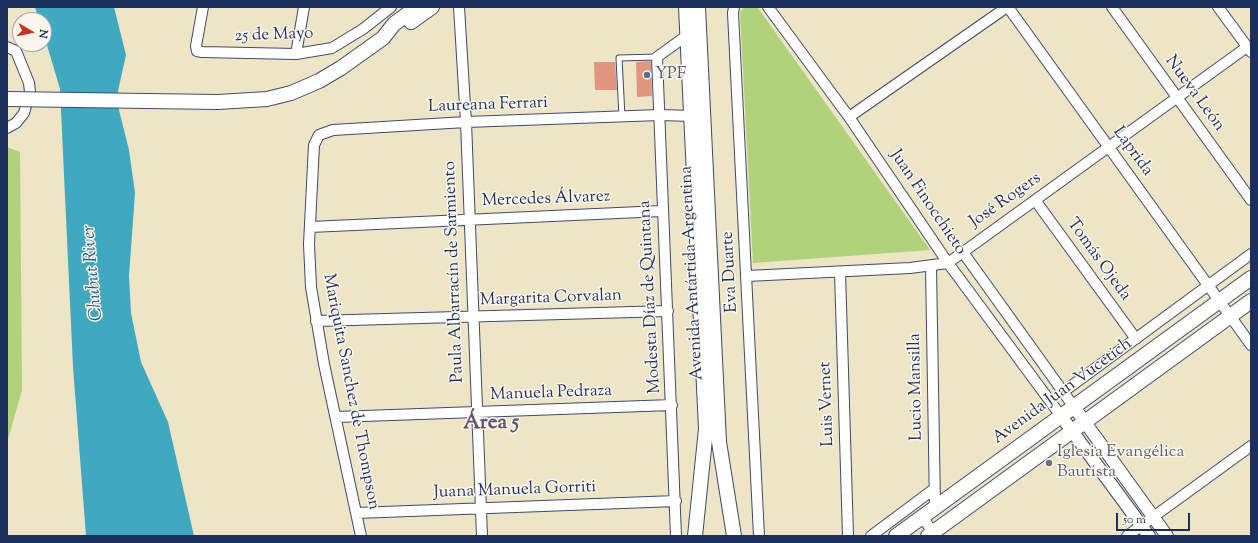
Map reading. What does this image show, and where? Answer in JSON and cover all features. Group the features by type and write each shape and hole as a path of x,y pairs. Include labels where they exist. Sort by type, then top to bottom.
{"main road":[{"path":"7,99 218,102 267,98 291,93 319,81 341,68 382,38 394,24 417,7"},
{"path":"382,38 395,33 432,7"},
{"name":"Avenida Antártida Argentina","path":"686,7 689,34 706,429 695,536"},
{"name":"Avenida Antártida Argentina","path":"698,7 718,442 734,536"},
{"name":"Avenida Juan Vucetich","path":"896,536 1251,278"},
{"path":"932,535 1084,422 1251,301"}],"street":[{"name":"25 de Mayo","path":"203,7 196,46 198,51 296,54 332,48 363,28 391,7"},
{"path":"296,54 304,7"},
{"name":"Paula Albarracín de Sarmiento","path":"459,7 466,122 482,536"},
{"name":"Eva Duarte","path":"734,7 733,13 759,536"},
{"name":"Juan Finocchieto","path":"768,7 849,117 948,263 1061,416"},
{"path":"849,117 1008,7"},
{"name":"Laprida","path":"1008,7 1251,345"},
{"name":"Nueva León","path":"1112,7 1251,200"},
{"path":"1221,8 1249,49"},
{"path":"657,57 689,34"},
{"path":"7,47 16,51 30,83 30,92 24,113 16,123 7,128"},
{"name":"José Rogers","path":"948,263 962,251 1177,97 1249,49"},
{"name":"Modesta Díaz de Quintana","path":"657,57 662,211 676,501 676,536"},
{"name":"Laureana Ferrari","path":"319,135 333,130 466,122 660,115 692,116"},
{"name":"Mariquita Sanchez de Thompson","path":"319,135 314,145 309,244 311,287 316,321 360,536"},
{"name":"Tomás Ojeda","path":"1035,200 1136,339"},
{"name":"Mercedes Álvarez","path":"310,227 662,211"},
{"name":"Juan Finocchieto","path":"962,251 1074,407"},
{"path":"1063,392 1251,254"},
{"path":"747,276 840,272 931,266 948,263"},
{"name":"Lucio Mansilla","path":"931,266 935,507"},
{"name":"Luis Vernet","path":"840,272 848,536"},
{"name":"Margarita Corvalan","path":"316,321 668,311"},
{"name":"Manuela Pedraza","path":"336,417 672,405"},
{"path":"1074,407 1167,536"},
{"path":"1061,416 1149,536"},
{"path":"1127,536 1251,446"},
{"path":"871,536 934,489"},
{"name":"Juana Manuela Gorriti","path":"356,513 676,501"},
{"path":"922,517 932,535"}],"lane":[{"path":"622,117 619,58 657,57"}],"green space":[{"path":"744,7 758,8 930,250 753,263 740,12"},
{"path":"7,147 20,152 22,390 7,443"}],"water":[{"name":"Chubut River","path":"35,7 114,7 126,55 118,91 118,106 129,150 135,193 129,276 131,313 141,362 168,422 194,536 86,536 73,367 60,89 49,52 52,52 52,12 37,12"}],"building":[{"path":"651,61 652,96 637,97 636,62"},
{"path":"594,62 615,62 617,90 595,90"}],"place":[{"name":"YPF","path":"647,75"},
{"name":"Iglesia Evangélica Bautista","path":"1049,463"}],"district":[{"name":"Área 5","path":"491,424"}]}
